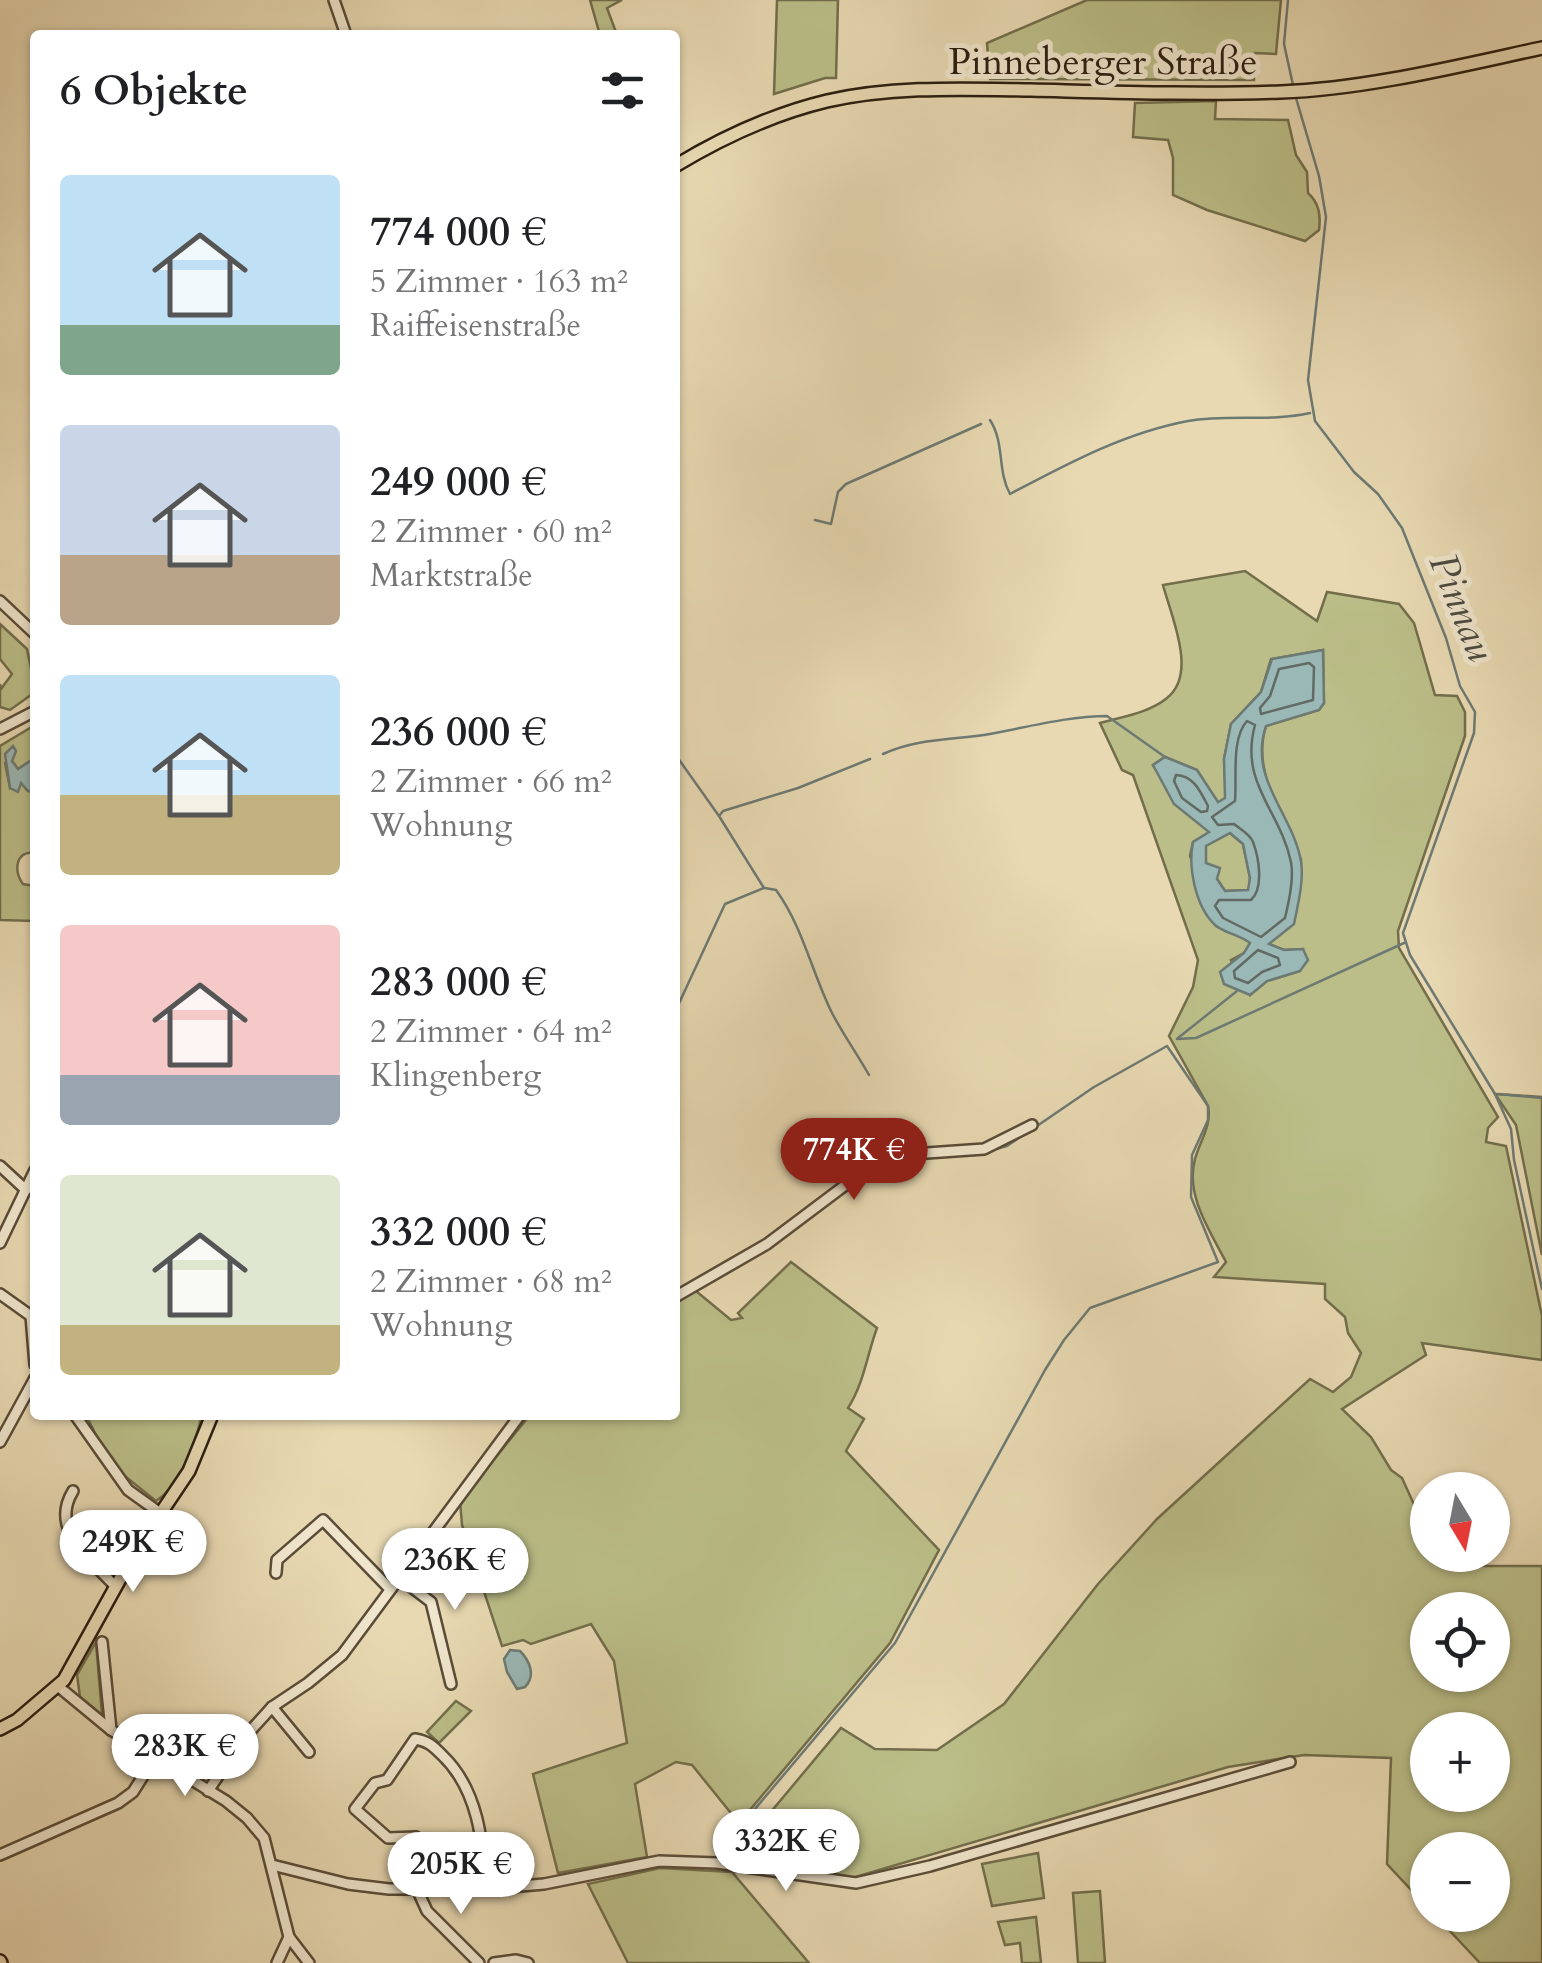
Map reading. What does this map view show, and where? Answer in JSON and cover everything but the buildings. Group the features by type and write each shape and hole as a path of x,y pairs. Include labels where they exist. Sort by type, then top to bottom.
{"main road":[{"name":"Pinneberger Straße","path":"680,163 765,120 866,94 982,89 1284,92 1542,48"},
{"path":"0,1728 17,1720 58,1687 77,1660 115,1586 188,1472 210,1420"}],"street":[{"path":"334,0 344,30"},
{"path":"0,601 30,629"},
{"path":"0,729 30,713"},
{"path":"680,1293 767,1244 884,1156 984,1150 1032,1125"},
{"path":"0,1166 26,1190"},
{"path":"0,1244 30,1181"},
{"path":"0,1294 30,1315"},
{"path":"0,1442 30,1387"},
{"path":"79,1420 116,1477 160,1513"},
{"path":"208,1791 242,1740 272,1707 342,1654 516,1420"},
{"path":"73,1491 66,1502 68,1532 115,1586"},
{"path":"276,1573 277,1560 324,1520 389,1588"},
{"path":"398,1577 431,1602 451,1684"},
{"path":"102,1642 111,1730"},
{"path":"58,1687 111,1730 247,1818 264,1838 289,1937 310,1963"},
{"path":"272,1707 309,1752"},
{"path":"416,1837 388,1838 355,1809 375,1783 387,1780 415,1739 427,1741 458,1770 467,1786 481,1845 486,1889"},
{"path":"0,1855 118,1803 133,1792 154,1757"},
{"path":"272,1865 348,1884 418,1889 544,1884 659,1860 717,1863 856,1883 930,1866 1290,1762"},
{"path":"418,1889 427,1911 478,1963"},
{"path":"277,1963 289,1937"},
{"path":"494,1963 528,1963"}],"green space":[{"path":"590,0 622,0 607,8 615,30 599,30"},
{"path":"777,0 838,0 836,78 774,94"},
{"path":"1087,0 1281,0 1276,54 1255,53 1254,80 990,79 987,43"},
{"path":"1216,101 1215,119 1288,120 1296,155 1307,172 1308,193 1319,214 1319,230 1305,241 1173,195 1173,158 1168,140 1133,137 1135,103"},
{"path":"1245,571 1317,621 1327,592 1399,604 1414,623 1435,695 1457,696 1465,712 1465,736 1398,931 1399,948 1498,1117 1488,1128 1486,1142 1506,1146 1542,1316 1542,1360 1422,1343 1426,1355 1342,1409 1371,1437 1391,1470 1402,1478 1410,1496 1410,1572 1510,1572 1510,1566 1542,1566 1542,1963 1480,1963 1451,1932 1510,1932 1510,1832 1410,1832 1410,1889 1387,1864 1391,1758 1304,1755 1228,1767 852,1878 734,1856 841,1728 875,1749 937,1750 1004,1704 1098,1584 1157,1519 1310,1379 1333,1392 1351,1377 1361,1353 1348,1333 1345,1317 1325,1299 1325,1284 1214,1277 1226,1262 1201,1212 1193,1186 1195,1159 1207,1126 1208,1106 1169,1036 1193,987 1198,960 1133,775 1122,770 1100,723 1152,707 1176,688 1181,660 1163,585","holes":["1323,650 1324,703 1319,710 1266,726 1262,743 1266,777 1301,860 1269,944 1284,950 1303,949 1300,971 1267,981 1250,995 1231,960 1244,953 1251,943 1216,926 1190,856 1193,842 1210,832 1166,786 1153,765 1165,757 1197,770 1218,803 1226,798 1224,759 1231,724 1261,692 1271,659"]},
{"path":"0,624 27,649 30,664 30,696 10,710 0,707 0,684 1,689 12,674 0,659"},
{"path":"30,728 30,762 18,769 12,761 5,763 10,788 20,782 30,791 30,853 20,858 17,867 23,884 30,885 30,921 0,920 0,746"},
{"path":"1230,833 1243,844 1249,890 1225,891 1206,863 1205,846"},
{"path":"1495,1094 1542,1097 1542,1255 1516,1125"},
{"path":"791,1262 877,1328 862,1379 848,1408 864,1419 846,1451 939,1550 890,1643 739,1823 692,1765 676,1762 635,1784 647,1857 558,1873 533,1774 627,1743 614,1661 591,1624 531,1644 523,1640 502,1646 462,1525 460,1501 526,1420 680,1420 680,1299 696,1291 731,1320 742,1318 738,1313"},
{"path":"88,1420 200,1420 180,1474 156,1501 111,1465"},
{"path":"96,1642 102,1715 80,1697 77,1675"},
{"path":"456,1701 471,1711 439,1743 427,1732"},
{"path":"1038,1853 1044,1898 992,1906 982,1864"},
{"path":"660,1868 732,1872 809,1963 628,1963 588,1884"},
{"path":"1100,1891 1105,1963 1078,1963 1073,1893"},
{"path":"1036,1917 1041,1963 1022,1963 1020,1943 1005,1945 998,1922"}],"water":[{"path":"1323,650 1324,703 1319,710 1266,726 1262,745 1267,779 1296,843 1302,869 1294,924 1269,944 1284,950 1303,949 1308,960 1300,971 1267,981 1250,995 1224,984 1220,972 1244,953 1250,943 1215,925 1202,908 1195,886 1193,842 1209,832 1174,804 1153,765 1165,757 1197,770 1218,802 1225,798 1224,759 1231,724 1261,692 1272,659","holes":["1230,833 1243,844 1250,878 1248,890 1225,891 1217,879 1220,868 1206,863 1206,846"]},
{"path":"13,746 16,751 12,761 18,769 30,761 30,791 21,783 18,792 10,788 5,754"},
{"path":"510,1650 520,1651 529,1664 531,1673 525,1687 517,1689 507,1672 504,1659"}],"waterway":[{"name":"Pinnau","path":"1288,0 1284,44 1293,85"},
{"name":"Pinnau","path":"1296,98 1319,176 1326,217 1308,380 1315,421 1402,528 1446,638 1460,686 1475,712 1474,733 1403,933 1410,955 1495,1094 1511,1129 1542,1289"},
{"path":"990,420 998,438 1010,494 1096,451 1164,426 1203,419 1310,413"},
{"path":"815,520 831,524 838,492 846,484 981,424"},
{"path":"883,754 922,742 1107,716 1165,757"},
{"path":"680,761 719,816 723,811 798,788 870,759"},
{"path":"680,1001 725,904 764,888 719,816"},
{"path":"765,888 776,890 785,904 832,1013 869,1075"},
{"path":"1177,1039 1196,1038 1404,943"},
{"path":"1178,1038 1237,991"},
{"path":"722,1848 895,1643 1045,1370 1090,1308 1218,1262 1191,1197 1192,1155 1208,1120 1208,1106 1167,1046 1094,1087 1037,1126"},
{"path":"1499,1094 1542,1098"},
{"path":"989,1151 1007,1146 1026,1133"},
{"path":"924,1158 981,1154"}]}
